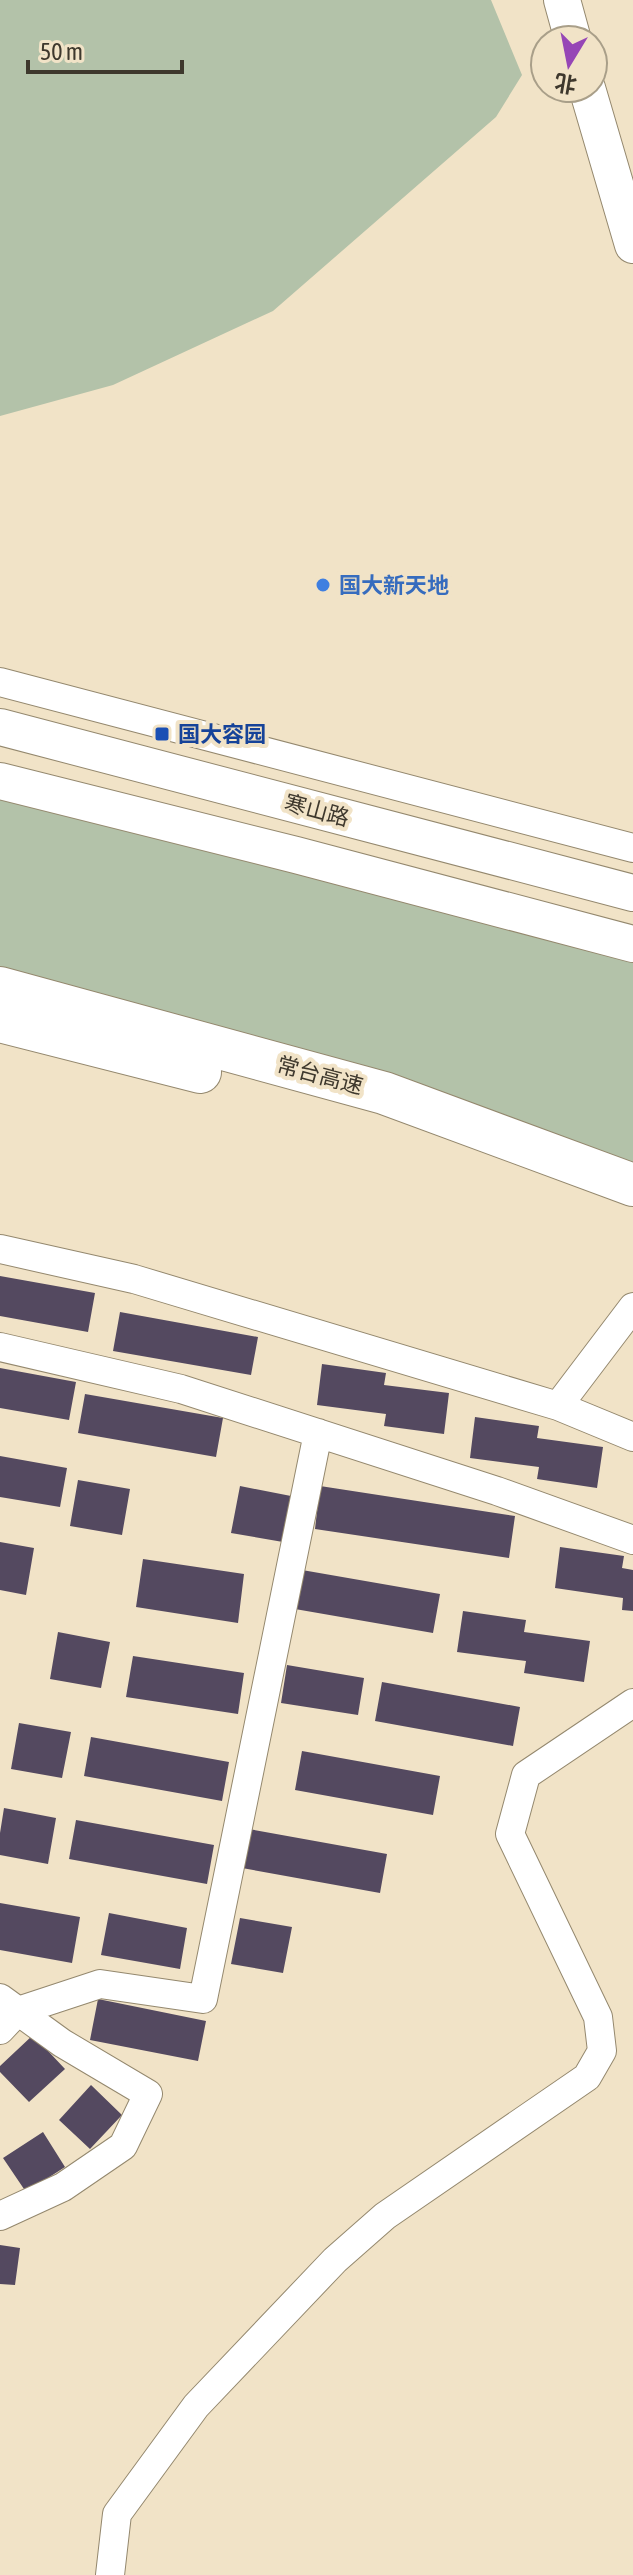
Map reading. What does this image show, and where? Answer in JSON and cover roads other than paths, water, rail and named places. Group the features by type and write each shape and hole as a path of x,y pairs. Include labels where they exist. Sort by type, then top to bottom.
{"highway":[{"name":"常台高速","path":"0,988 384,1093 633,1185"},
{"name":"常台高速","path":"0,1021 376,1118 633,1212"}],"main road":[{"path":"562,0 569,24"},
{"path":"592,104 633,245"},
{"name":"寒山路","path":"0,727 633,893"},
{"path":"0,781 633,944"}],"lane":[{"path":"0,682 633,848"},
{"path":"0,1249 134,1279 558,1406 633,1437"},
{"path":"558,1406 633,1307"},
{"path":"0,1347 181,1389 497,1491 633,1540"},
{"path":"6,2013 100,1984 203,1999 318,1433"},
{"path":"110,2575 117,2514 196,2406 335,2260 385,2216 587,2077 602,2051 598,2017 510,1834 526,1775 633,1703"},
{"path":"0,2216 63,2187 123,2146 148,2094 6,2013"}],"place":[{"name":"国大新天地","path":"323,585"},
{"name":"国大容园","path":"162,734"}]}
